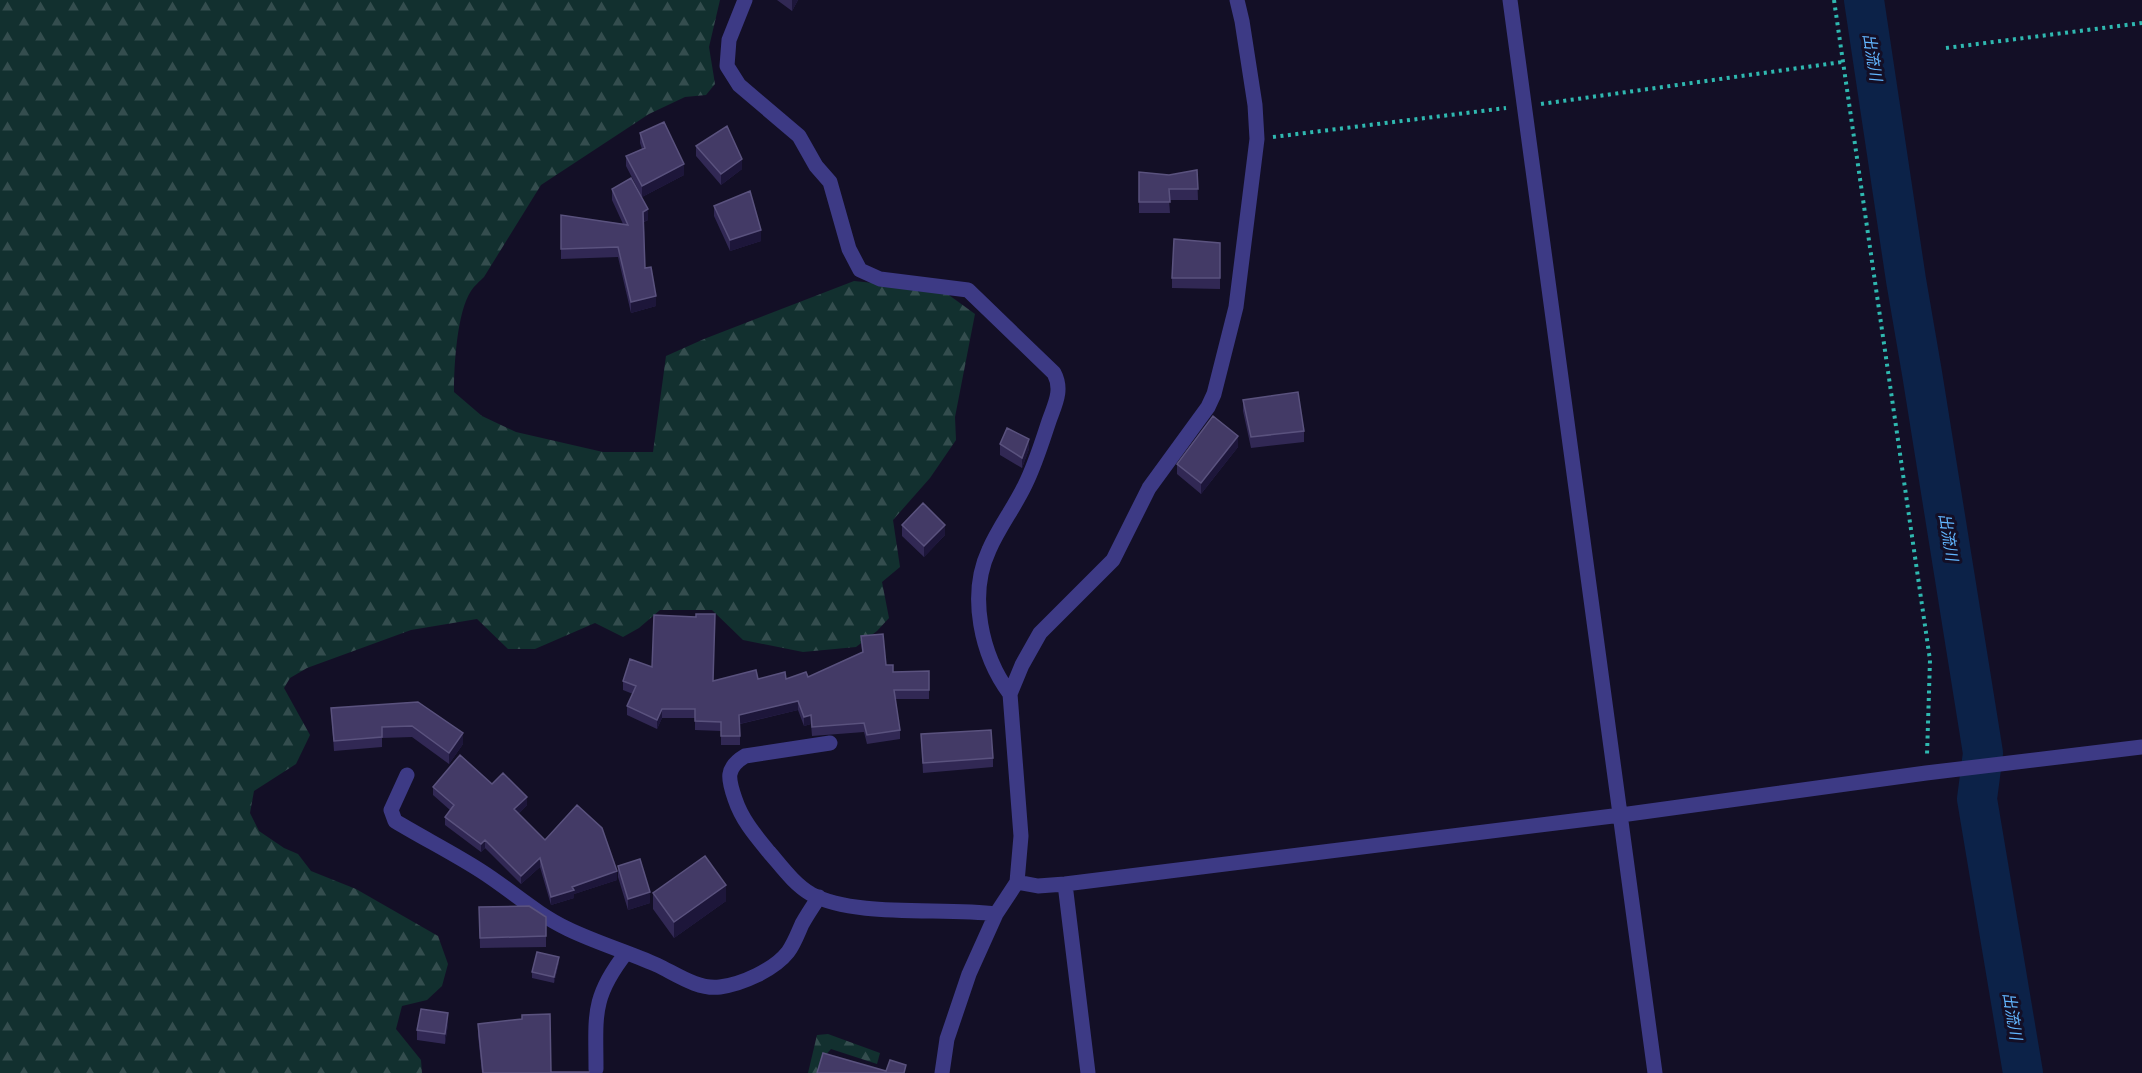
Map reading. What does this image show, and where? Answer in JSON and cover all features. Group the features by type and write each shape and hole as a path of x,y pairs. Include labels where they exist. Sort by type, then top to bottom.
{"street":[{"path":"745,0 729,40 727,66 740,85 799,136 816,166 830,182 849,249 860,270 880,279 968,290 1054,373 1059,381 1057,399 1025,486 999,528 988,552 981,580 979,614 982,630 996,671 1010,694 1021,836 1017,882 996,914 969,974 947,1039 942,1073"},
{"path":"1010,694 1022,665 1040,633 1113,560 1149,488 1208,407 1214,394 1236,307 1257,139 1255,105 1237,0"},
{"path":"1510,0 1656,1073"},
{"path":"830,743 745,756 734,762 730,772 731,788 748,826 791,878 819,897 854,907 969,910 996,914"},
{"path":"1017,882 1038,886 1065,884 2142,747"},
{"path":"407,775 391,810 395,821 483,872 540,914 568,929 699,984 718,987 731,984 763,971 787,954 819,897"},
{"path":"1065,884 1088,1073"},
{"path":"596,1070 596,1013 599,998 612,971 626,953"}],"path":[{"path":"1834,0 1930,660 1932,772"},
{"path":"1946,48 2142,23"},
{"path":"1257,139 1525,106 1842,62"}],"green space":[{"path":"0,0 720,0 709,47 715,84 706,95 685,97 649,114 541,185 484,277 472,289 466,300 457,339 454,392 482,416 516,432 603,452 653,452 666,356 854,281 942,290 975,314 955,417 956,440 930,478 893,520 900,567 882,582 889,618 877,631 856,647 803,652 743,640 712,610 660,610 639,628 623,637 595,623 535,649 508,649 477,619 411,630 307,668 290,678 284,688 310,735 296,764 254,791 250,813 259,831 284,848 298,854 311,871 356,889 438,936 448,964 442,986 427,1000 402,1006 396,1029 421,1060 422,1073 0,1073"},
{"path":"828,1034 880,1053 877,1064 831,1049 822,1059 817,1073 808,1073 817,1035"}],"building":[{"path":"664,122 684,164 642,186 626,156 645,148 640,133"},
{"path":"727,126 742,159 721,174 696,146"},
{"path":"1197,170 1198,189 1169,189 1170,202 1139,202 1139,172 1169,175"},
{"path":"631,178 648,209 643,212 645,268 651,267 656,296 631,302 618,247 561,249 561,215 628,225 612,189"},
{"path":"750,191 761,230 730,240 714,206"},
{"path":"1174,239 1220,243 1220,278 1172,278"},
{"path":"1298,392 1304,431 1251,437 1243,400"},
{"path":"1213,416 1238,436 1201,483 1177,464"},
{"path":"1007,428 1029,439 1022,458 1000,444"},
{"path":"923,503 945,525 924,546 902,525"},
{"path":"696,614 715,614 713,681 756,670 758,679 785,672 786,679 806,672 808,677 863,652 861,636 883,634 886,665 893,665 893,672 929,671 929,690 894,690 900,730 867,735 864,723 812,727 811,715 804,717 798,701 739,715 740,736 721,736 721,722 695,721 695,709 662,709 657,720 627,706 636,686 623,681 630,659 652,667 654,615 696,617"},
{"path":"418,702 463,733 449,753 412,726 382,727 382,737 334,741 331,708"},
{"path":"991,730 993,758 923,763 921,734"},
{"path":"460,755 492,784 503,773 527,797 514,809 545,840 577,805 602,828 617,871 572,887 574,890 551,897 540,858 521,876 485,840 481,844 445,817 454,805 433,787"},
{"path":"705,856 726,885 674,922 653,893"},
{"path":"640,859 650,892 628,899 618,866"},
{"path":"529,906 546,917 546,936 480,938 479,907"},
{"path":"537,952 559,957 554,977 532,972"},
{"path":"421,1009 448,1013 445,1034 417,1030"},
{"path":"550,1014 551,1072 589,1073 483,1073 478,1024 522,1019 522,1015"},
{"path":"823,1053 886,1071 890,1060 906,1065 904,1073 817,1073"}],"waterway":[{"name":"出流川","path":"1864,0 1906,280 1983,753 1977,799 2023,1073"}]}
